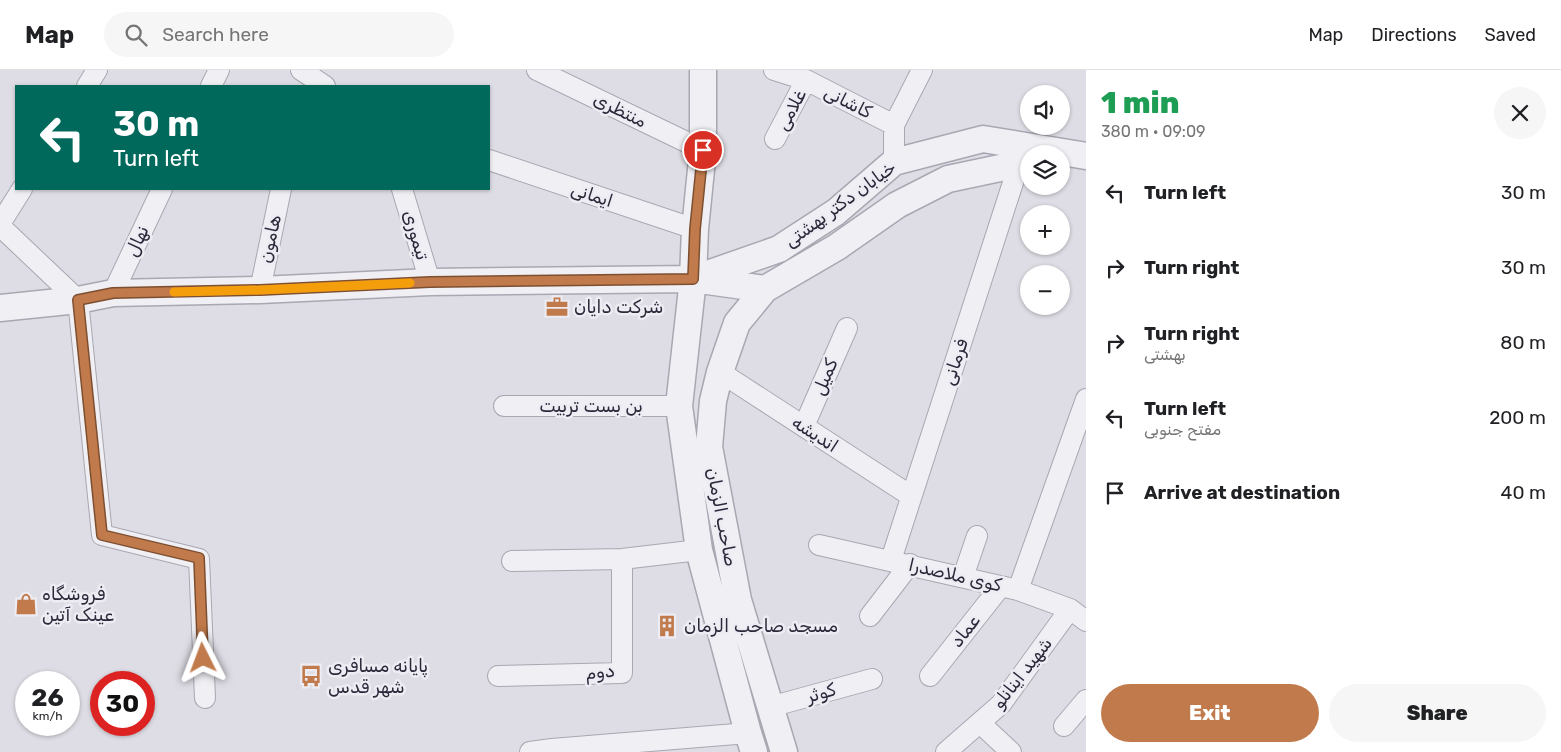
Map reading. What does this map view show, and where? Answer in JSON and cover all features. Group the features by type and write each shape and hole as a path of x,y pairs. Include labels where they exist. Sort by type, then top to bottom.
{"street":[{"path":"88,85 97,70"},
{"path":"212,85 219,70"},
{"path":"301,70 324,85"},
{"name":"منتظری","path":"537,70 703,150"},
{"name":"صاحب الزمان","path":"703,70 703,150 695,229 693,279 679,406 699,550 751,743"},
{"name":"کاشانی","path":"774,70 806,80 894,125"},
{"path":"909,199 894,162 894,125 922,70"},
{"name":"غلامی","path":"775,139 806,80"},
{"name":"خیابان دکتر بهشتی","path":"693,279 779,249 836,212 894,162 982,138 1086,156"},
{"name":"ایمانی","path":"490,160 695,229"},
{"name":"خیابان دکتر بهشتی","path":"765,289 837,247 897,205 948,179 1020,166"},
{"path":"1070,171 1086,173"},
{"name":"فرمانی","path":"901,562 911,496 1020,177"},
{"path":"21,190 0,225 78,300 102,535 199,558 205,698"},
{"name":"نهال","path":"113,293 162,190"},
{"name":"هامون","path":"260,290 280,190"},
{"name":"تیموری","path":"402,190 430,282"},
{"path":"0,308 78,300 113,293 260,290 430,282 693,279 765,289"},
{"name":"صاحب الزمان","path":"765,289 737,323 720,372 713,401 709,447 738,600 784,752"},
{"name":"کمیل","path":"804,426 846,328"},
{"name":"اندیشه","path":"720,372 911,496"},
{"name":"عماد","path":"930,676 1010,588 1086,399"},
{"name":"بن بست تربیت","path":"504,406 679,406"},
{"path":"963,577 977,536"},
{"name":"کوی ملاصدرا","path":"819,544 1010,588 1078,615"},
{"path":"512,561 622,559 699,550"},
{"name":"دوم","path":"498,676 622,673 622,559"},
{"path":"870,616 901,562"},
{"name":"شهید اینانلو","path":"946,752 1001,704 1078,615"},
{"name":"کوثر","path":"770,707 872,678"},
{"path":"1064,726 1086,700"},
{"path":"980,723 1011,752"},
{"path":"530,752 751,743"}],"slow traffic":[{"path":"174,292 410,283"}],"place":[{"name":"شرکت دایان","path":"557,307"},
{"name":"فروشگاه عینک آتین","path":"26,604"},
{"name":"مسجد صاحب الزمان","path":"667,626"},
{"name":"پایانه مسافری شهر قدس","path":"311,676"}],"route":[{"path":"203,658 199,558 102,535 78,300 113,293 260,290 430,282 693,279 695,229 703,150"}]}
